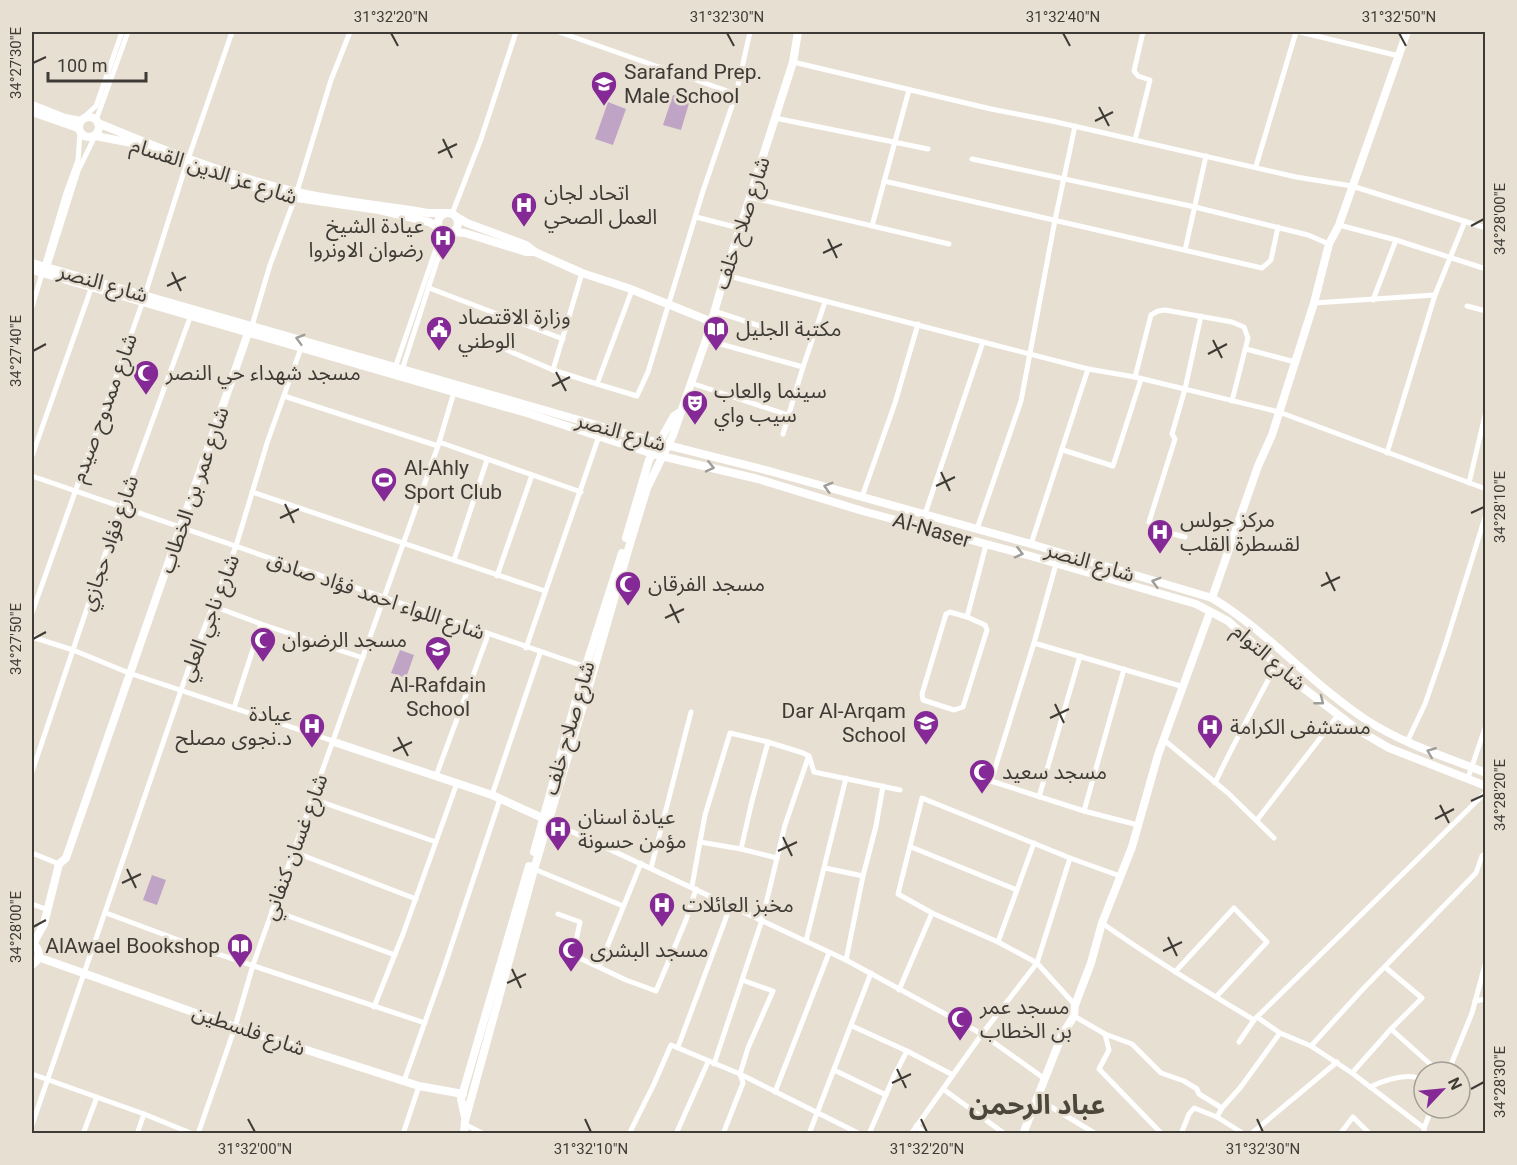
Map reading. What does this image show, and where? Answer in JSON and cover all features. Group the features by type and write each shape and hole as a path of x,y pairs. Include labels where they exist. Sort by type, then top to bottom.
{"main road":[{"name":"شارع صلاح خلف","path":"465,1127 461,1099 546,819 644,498 668,446 706,340 724,275 793,62 798,32"},
{"path":"1212,598 1279,412 1314,303 1329,244 1339,225 1407,32"},
{"path":"32,105 80,125"},
{"name":"شارع عز الدين القسام","path":"32,112 80,125 89,138 95,136 127,142 296,195 379,210 429,222 438,227"},
{"name":"شارع عز الدين القسام","path":"80,125 90,117 187,162"},
{"path":"95,136 99,130 97,122"},
{"name":"شارع عز الدين القسام","path":"296,195 428,213 451,214 467,223 526,245 535,252 582,273 712,321"},
{"path":"451,214 458,225 452,232 446,232 438,227 439,220 451,214"},
{"name":"شارع عز الدين القسام","path":"452,232 465,232 526,252 535,252"},
{"name":"شارع النصر","path":"32,262 44,270 92,286 253,325 668,446 925,514 1212,598"},
{"name":"شارع النصر","path":"32,270 44,270 143,298 248,333 530,414 653,454"},
{"name":"شارع عمر بن الخطاب","path":"32,944 44,924 59,864 66,858 248,333"},
{"name":"شارع صلاح خلف","path":"465,1127 586,668 642,482 653,454 674,416 680,412"},
{"name":"Al-Naser","path":"653,454 758,479 866,512 1196,604 1210,612"},
{"name":"شارع التوام","path":"1212,598 1251,626 1311,678 1366,720 1407,742 1485,773"},
{"path":"1023,1134 1062,1035 1074,1016 1075,1005 1091,963 1102,923 1138,825 1164,740 1210,612"},
{"name":"شارع التوام","path":"1210,612 1228,621 1276,664 1358,730 1389,748 1485,786"},
{"path":"335,742 496,797 546,819"},
{"path":"32,944 38,950 38,957 32,965"},
{"name":"شارع فلسطين","path":"38,957 235,1027 419,1086 463,1094"}],"street":[{"path":"44,270 78,160 80,125 96,106 122,32"},
{"path":"97,122 128,32"},
{"name":"شارع ممدوح صيدم","path":"32,613 143,298 232,32"},
{"name":"شارع عمر بن الخطاب","path":"248,333 253,325 270,265 296,195 331,80 350,32"},
{"path":"451,214 481,139 516,32"},
{"path":"559,32 736,94"},
{"path":"507,350 553,370 637,396 648,372 703,191 736,94 750,32"},
{"path":"1135,140 1150,80 1138,76 1134,71 1143,32"},
{"path":"1256,166 1298,32 1400,56"},
{"path":"793,62 909,90 1256,166 1296,177 1352,186 1485,228"},
{"path":"872,226 909,90"},
{"path":"775,118 928,149"},
{"path":"977,529 1020,401 1075,126"},
{"path":"32,307 78,171 95,136"},
{"path":"1185,250 1206,156"},
{"path":"972,159 1195,207 1308,235 1329,244"},
{"path":"884,181 1262,268 1270,260 1278,227"},
{"path":"749,197 949,244"},
{"path":"696,217 739,228"},
{"path":"1387,453 1435,295 1465,220"},
{"path":"1339,225 1396,240 1485,269"},
{"path":"398,369 438,243 438,227"},
{"path":"398,369 438,261 452,232"},
{"path":"1373,300 1396,240"},
{"path":"553,370 582,273"},
{"path":"724,275 1088,369 1138,378 1279,412 1485,489"},
{"path":"32,456 92,286"},
{"path":"429,288 563,339"},
{"path":"597,384 632,290"},
{"path":"1314,303 1435,295"},
{"path":"783,434 825,302"},
{"path":"1467,306 1485,311"},
{"path":"1063,450 1113,466 1138,378 1152,315 1158,311 1165,310 1201,316 1232,322 1244,327 1248,338 1232,401"},
{"path":"714,311 775,331"},
{"name":"شارع فؤاد حجازي","path":"32,772 121,507 191,315"},
{"path":"1185,537 1161,531 1149,522 1175,439 1172,434 1185,389 1201,316"},
{"path":"862,497 896,402 918,324"},
{"path":"706,340 803,367"},
{"path":"925,514 983,342"},
{"name":"شارع ناجي العلي","path":"32,1125 181,690 236,546 268,440 302,348"},
{"path":"1246,349 1295,362"},
{"path":"1031,544 1088,369"},
{"path":"691,383 788,415"},
{"name":"شارع غسان كنفاني","path":"198,1134 235,1027 253,965 335,742 402,543 439,444 454,392"},
{"path":"284,396 439,444 581,492"},
{"path":"1469,483 1484,426 1485,411"},
{"path":"526,648 599,436"},
{"path":"454,560 487,460"},
{"path":"497,576 532,475"},
{"name":"شارع اللواء احمد فؤاد صادق","path":"32,476 586,668"},
{"path":"252,492 545,591"},
{"path":"1407,742 1425,704 1485,514"},
{"path":"967,617 986,545"},
{"path":"1056,564 991,781 1084,811 1138,825"},
{"path":"1210,612 1212,598"},
{"path":"213,606 363,658"},
{"path":"950,612 967,617 985,625 987,630 963,706 954,710 923,700 922,694 946,614 950,612"},
{"path":"234,708 261,624"},
{"path":"436,776 488,635"},
{"path":"32,637 73,650 129,674 335,742"},
{"path":"1034,643 1184,687"},
{"path":"404,1081 425,1023 540,653"},
{"path":"1039,797 1080,656"},
{"path":"1215,783 1235,740 1247,722 1276,664"},
{"path":"1084,811 1124,669"},
{"path":"651,868 691,712"},
{"path":"1257,820 1338,715"},
{"path":"1468,778 1485,725"},
{"path":"558,914 580,922 573,955 626,980 656,991 686,921 694,888 705,815 730,733 768,742 808,756"},
{"path":"1164,740 1257,820 1274,838"},
{"path":"741,849 768,742"},
{"path":"808,756 814,772 900,790"},
{"path":"676,1134 711,1063 742,980 762,920 785,825 808,756"},
{"path":"806,941 846,778"},
{"path":"374,1006 416,899 457,783"},
{"path":"846,960 883,786"},
{"path":"1239,1042 1256,1018 1485,792"},
{"path":"1075,1005 1037,963 998,942 932,913 898,894 922,798 1120,876"},
{"path":"313,799 436,842"},
{"path":"546,819 871,973 982,1034 1045,1079"},
{"path":"700,842 777,858"},
{"path":"998,942 1034,843"},
{"path":"910,847 1017,890"},
{"path":"294,852 416,899"},
{"path":"32,853 59,864"},
{"path":"1311,1046 1476,873 1485,853"},
{"path":"911,1134 982,1034 1037,963 1070,858"},
{"path":"599,967 641,863"},
{"path":"825,868 863,876"},
{"path":"534,869 623,906"},
{"path":"32,904 48,910"},
{"path":"678,1047 730,907"},
{"path":"1175,972 1234,908 1267,942 1216,997"},
{"path":"272,910 394,955"},
{"path":"106,913 425,1023"},
{"path":"899,990 932,913"},
{"path":"1102,923 1216,997 1338,1062 1424,1131"},
{"path":"775,1092 829,953"},
{"path":"1453,1060 1475,1001 1485,961"},
{"path":"1352,1073 1422,998 1385,967"},
{"path":"809,1134 871,973"},
{"path":"723,1134 743,1083 740,1074 748,1048 773,992 742,980"},
{"path":"1475,1001 1485,999"},
{"path":"1074,1016 1105,1034 1131,1044 1161,1073 1184,1081 1197,1089 1199,1094 1222,1108"},
{"path":"852,1026 953,1075"},
{"path":"1391,1029 1426,1060"},
{"path":"1217,1117 1280,1033"},
{"path":"1105,1034 1109,1050 1099,1069 1162,1134"},
{"path":"629,1134 671,1045 740,1074 860,1134"},
{"path":"870,1134 907,1051"},
{"path":"1251,1134 1338,1062"},
{"path":"834,1070 886,1095"},
{"path":"32,1074 193,1134"},
{"path":"1370,1087 1386,1080 1412,1078"},
{"path":"403,1134 419,1086"},
{"path":"943,1089 1005,1134"},
{"path":"83,1134 97,1097"},
{"path":"1038,1099 1092,1132"},
{"path":"1181,1134 1194,1108 1217,1117 1244,1134"},
{"path":"137,1134 144,1114"},
{"path":"1340,1134 1353,1117 1370,1134"},
{"path":"916,1126 926,1134"},
{"path":"465,1127 484,1134"}],"shaded area":[{"path":"673,95 690,100 681,130 663,125"},
{"path":"608,102 626,109 613,145 595,139"},
{"path":"400,650 414,655 406,678 391,673"},
{"path":"152,875 166,880 157,905 143,900"}],"place":[{"name":"Sarafand Prep. Male School","path":"604,107"},
{"name":"اتحاد لجان العمل الصحي","path":"524,228"},
{"name":"عيادة الشيخ رضوان الاونروا","path":"443,261"},
{"name":"وزارة الاقتصاد الوطني","path":"439,352"},
{"name":"مكتبة الجليل","path":"716,352"},
{"name":"مسجد شهداء حي النصر","path":"146,396"},
{"name":"سينما والعاب سيب واي","path":"695,426"},
{"name":"Al-Ahly Sport Club","path":"384,503"},
{"name":"مركز جولس لقسطرة القلب","path":"1160,555"},
{"name":"مسجد الفرقان","path":"628,607"},
{"name":"مسجد الرضوان","path":"263,663"},
{"name":"Al-Rafdain School","path":"438,672"},
{"name":"Dar Al-Arqam School","path":"926,746"},
{"name":"عيادة د.نجوى مصلح","path":"312,749"},
{"name":"مستشفى الكرامة","path":"1210,750"},
{"name":"مسجد سعيد","path":"982,795"},
{"name":"عيادة اسنان مؤمن حسونة","path":"558,852"},
{"name":"مخبز العائلات","path":"662,928"},
{"name":"AlAwael Bookshop","path":"240,969"},
{"name":"مسجد البشرى","path":"571,973"},
{"name":"مسجد عمر بن الخطاب","path":"960,1042"}],"district":[{"name":"عباد الرحمن","path":"1037,1105"}]}
